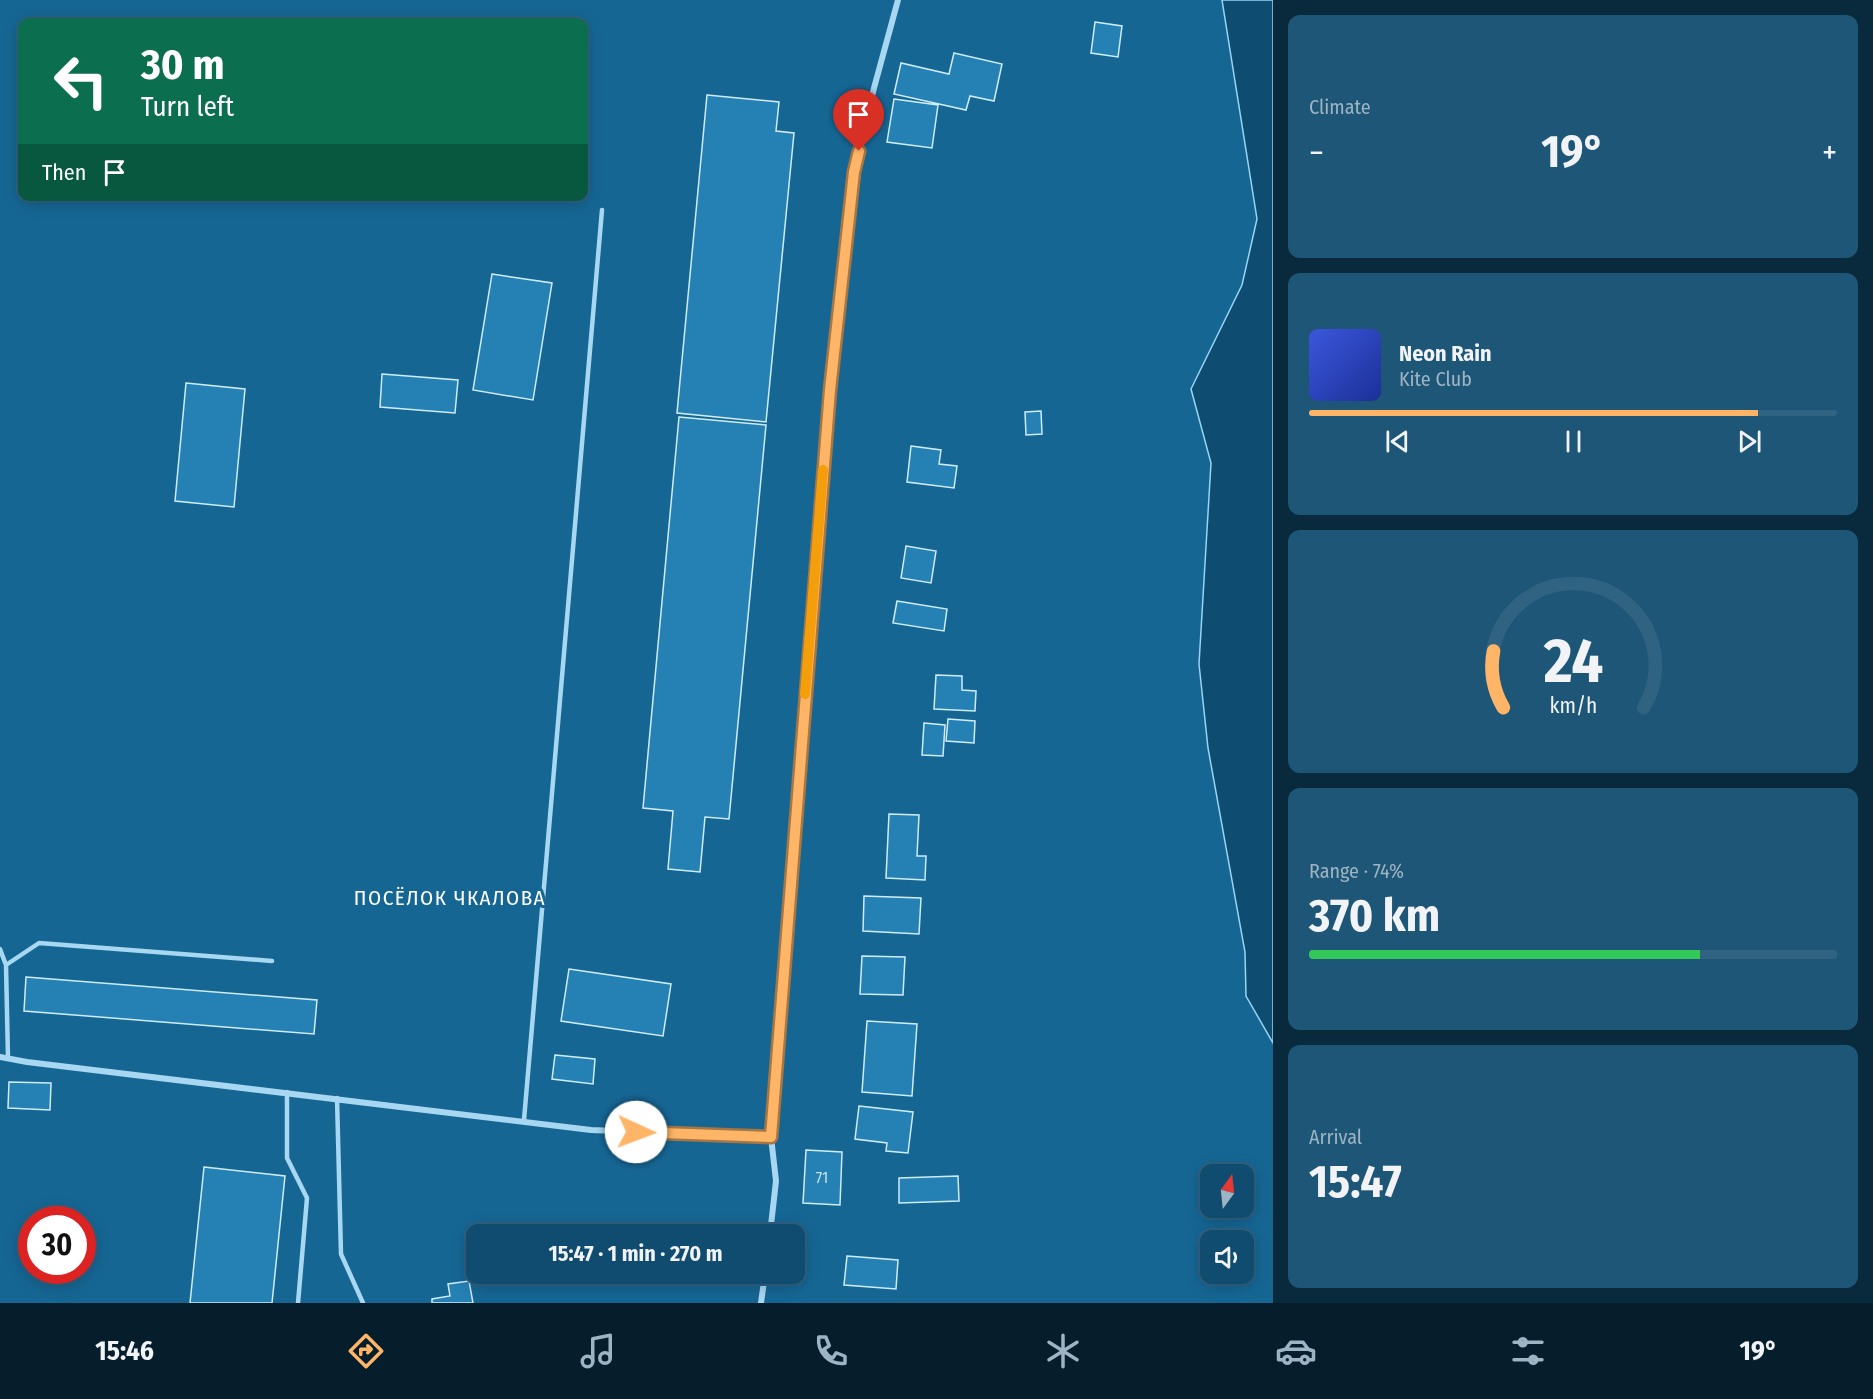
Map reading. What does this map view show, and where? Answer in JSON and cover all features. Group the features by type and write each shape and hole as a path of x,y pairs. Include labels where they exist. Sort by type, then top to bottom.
{"street":[{"path":"771,1224 776,1181 771,1137 834,345 854,172 898,0"},
{"path":"0,1057 591,1130 771,1137"},
{"path":"761,1303 764,1284"}],"lane":[{"path":"524,1120 602,210"},
{"path":"6,965 39,943 272,961"},
{"path":"0,949 6,965 8,1058"},
{"path":"287,1092 287,1158 308,1198 298,1303"},
{"path":"336,1098 341,1254 363,1303"}],"water":[{"path":"1222,0 1273,0 1273,1043 1246,996 1245,952 1208,748 1199,664 1211,463 1191,389 1242,285 1257,219"}],"building":[{"path":"1095,22 1122,26 1118,57 1091,53"},
{"path":"954,53 1002,64 994,101 970,96 966,110 894,94 901,63 949,74"},
{"path":"707,95 779,102 776,131 794,133 766,422 677,413"},
{"path":"894,99 938,105 932,148 887,142"},
{"path":"492,274 552,283 533,400 473,390"},
{"path":"382,374 458,380 455,413 380,407"},
{"path":"186,383 245,389 234,507 175,501"},
{"path":"1041,411 1042,434 1026,435 1025,412"},
{"path":"679,417 766,425 729,819 705,817 700,872 668,869 673,811 643,808"},
{"path":"911,446 941,450 939,464 957,466 954,488 907,482"},
{"path":"906,546 936,551 931,583 901,578"},
{"path":"897,601 947,609 944,631 893,623"},
{"path":"936,675 962,676 962,690 976,691 975,711 934,709"},
{"path":"948,719 975,721 974,743 946,741"},
{"path":"924,723 945,725 943,756 922,755"},
{"path":"889,814 919,815 917,856 926,856 925,880 886,878"},
{"path":"864,896 921,898 919,934 863,931"},
{"path":"862,956 905,957 903,995 860,994"},
{"path":"569,969 671,984 663,1036 561,1021"},
{"path":"26,977 317,1000 314,1034 24,1011"},
{"path":"867,1021 917,1024 912,1096 862,1092"},
{"path":"555,1055 595,1059 593,1084 552,1079"},
{"path":"9,1082 51,1083 50,1110 8,1108"},
{"path":"859,1106 913,1112 908,1153 886,1151 887,1143 855,1139"},
{"path":"806,1150 842,1152 840,1205 803,1203"},
{"path":"204,1167 285,1176 272,1303 190,1303"},
{"path":"958,1176 959,1201 899,1203 899,1178"},
{"path":"847,1256 898,1260 896,1289 844,1285"},
{"path":"466,1281 466,1284 470,1284 473,1303 432,1303 432,1299 450,1296 448,1284"}],"slow traffic":[{"path":"805,694 823,470"}],"district":[{"name":"ПОСЁЛОК ЧКАЛОВА","path":"450,898"}],"route":[{"path":"636,1132 771,1137 834,345 854,172 859,151"}]}
